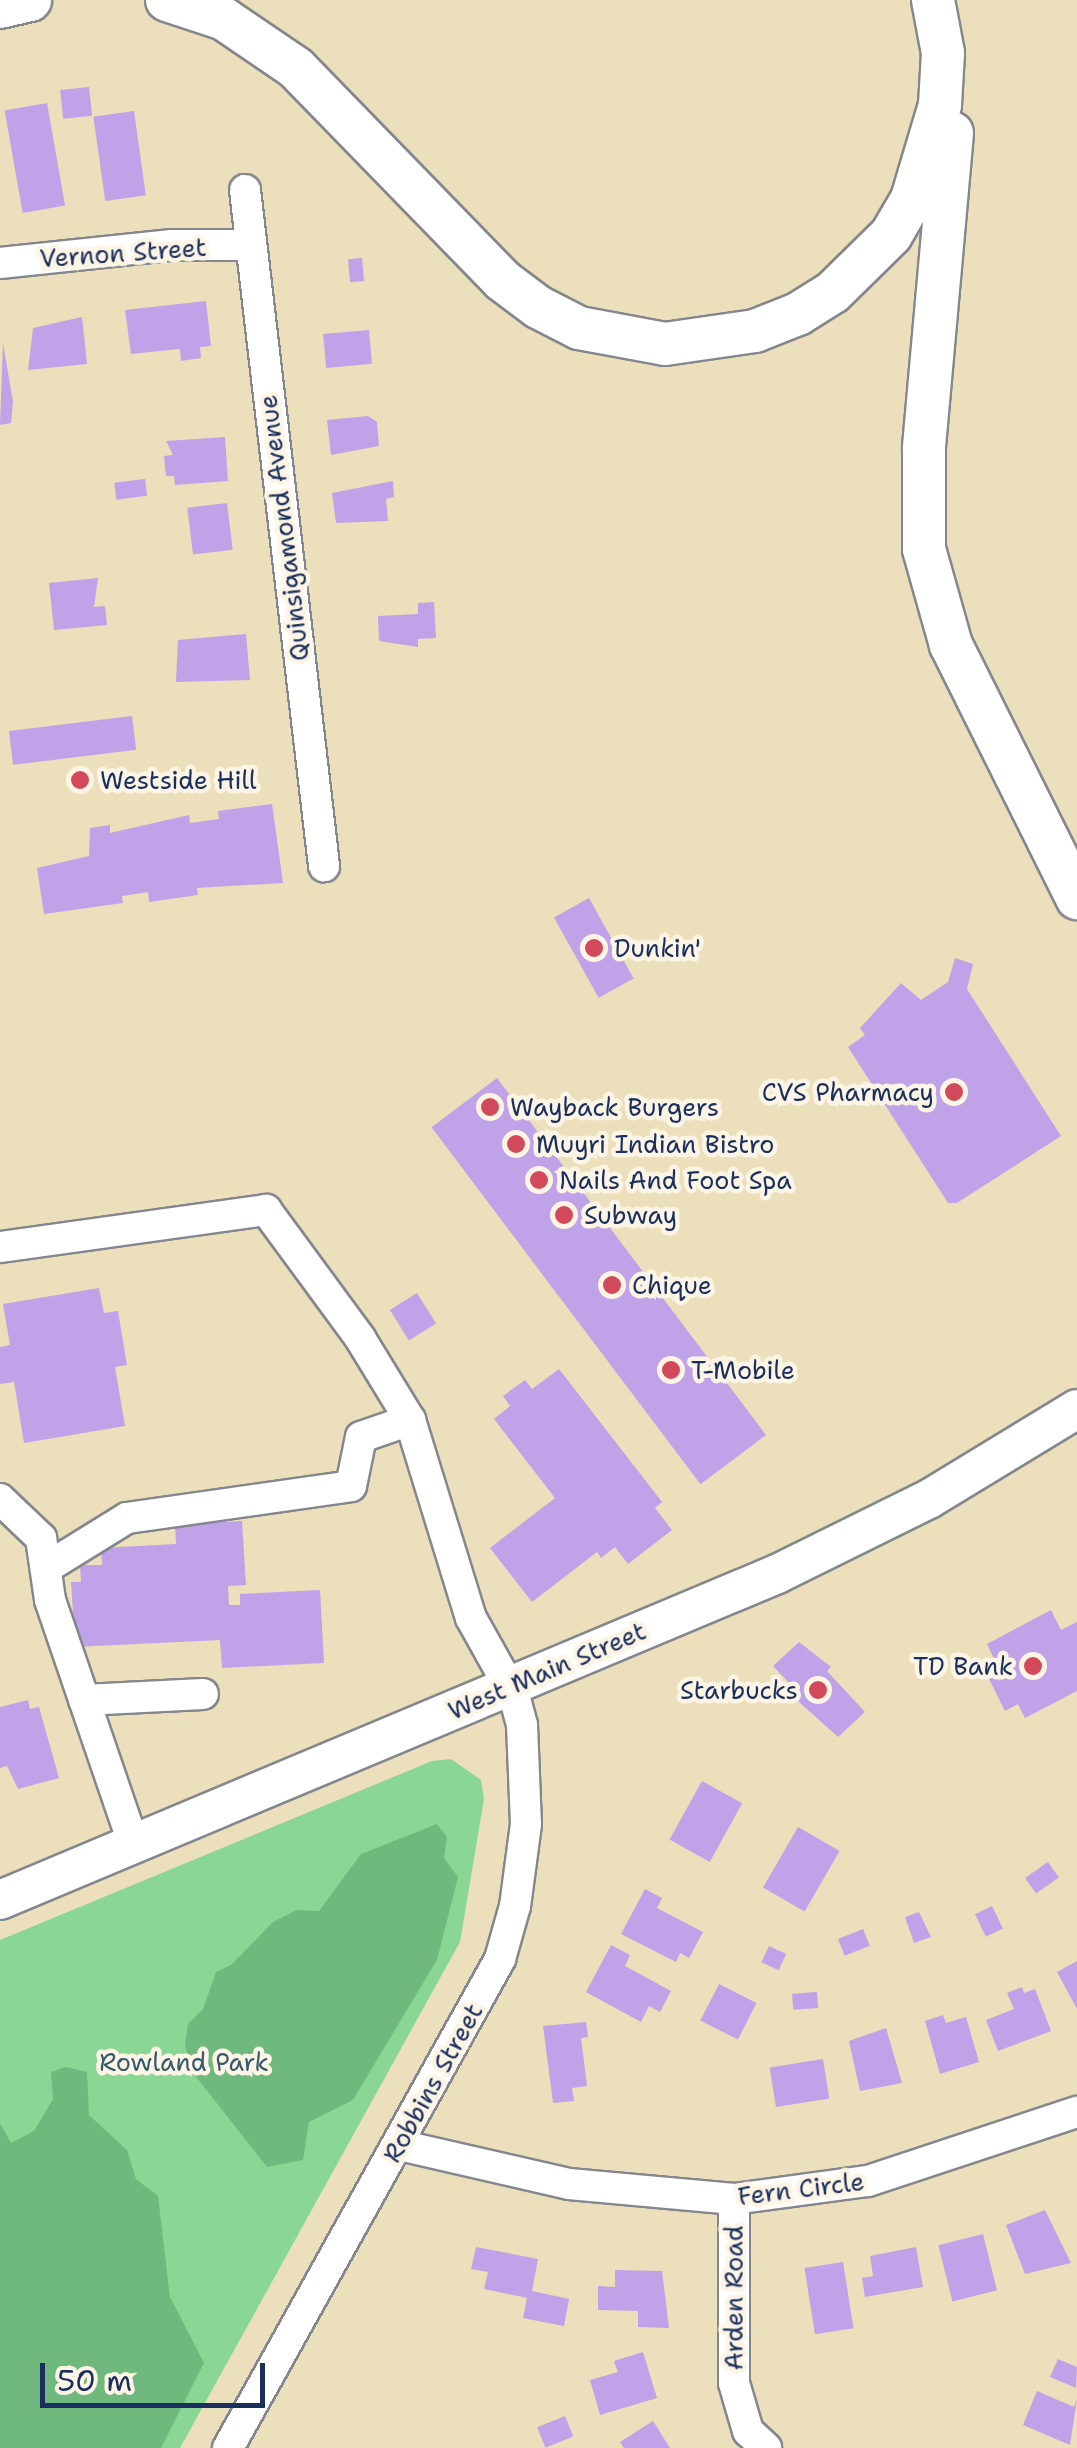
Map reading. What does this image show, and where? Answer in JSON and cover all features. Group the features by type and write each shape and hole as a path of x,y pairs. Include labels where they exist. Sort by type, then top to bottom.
{"highway":[{"path":"0,7 30,0"},
{"path":"166,0 224,18 296,68 502,280 538,307 579,328 665,344 754,332 798,314 833,292 891,235 912,199 940,106 943,53 934,0"},
{"path":"934,0 953,103 924,449 924,549 951,645 1077,898"}],"main road":[{"name":"West Main Street","path":"0,1900 860,1535 1077,1409"}],"street":[{"name":"Quinsigamond Avenue","path":"245,190 247,246 324,866"},
{"name":"Vernon Street","path":"0,263 172,245 247,246"},
{"name":"Robbins Street","path":"0,1247 266,1210 360,1338 410,1420 471,1618 509,1686 527,1782 511,1924 494,1972 228,2448"},
{"path":"46,1568 127,1518 352,1486 361,1438 410,1420"},
{"path":"0,1499 41,1538 84,1700 134,1845"},
{"path":"84,1700 203,1694"},
{"name":"Fern Circle","path":"399,2145 569,2184 734,2199 868,2181 1077,2112"},
{"name":"Arden Road","path":"734,2199 734,2384 748,2431 766,2448"}],"green space":[{"name":"Rowland Park","path":"451,1759 481,1780 484,1799 460,1942 180,2448 0,2448 0,1940 432,1761"},
{"path":"437,1824 447,1837 444,1858 458,1877 437,1960 353,2100 309,2122 303,2160 267,2167 193,2073 185,2046 188,2024 203,2009 216,1972 231,1965 273,1922 297,1910 319,1911 361,1854"},
{"path":"65,2067 87,2072 89,2115 127,2150 136,2179 158,2196 170,2297 204,2363 161,2448 0,2448 0,2123 11,2143 34,2131 53,2099 51,2072"}],"building":[{"path":"89,87 92,116 63,119 60,90"},
{"path":"47,103 65,205 23,213 5,110"},
{"path":"134,111 146,195 105,201 93,117"},
{"path":"362,258 364,281 350,282 348,259"},
{"path":"206,301 211,346 200,347 201,358 181,361 180,349 131,354 125,310"},
{"path":"82,317 87,364 28,370 33,328"},
{"path":"369,330 372,364 326,368 323,334"},
{"path":"3,343 13,402 11,423 0,425"},
{"path":"368,416 377,422 379,446 331,455 327,420"},
{"path":"225,437 228,481 175,485 174,476 166,476 164,456 173,455 166,441"},
{"path":"145,479 147,496 116,500 114,483"},
{"path":"393,481 394,497 386,499 388,521 336,523 332,493"},
{"path":"227,503 233,550 193,555 187,508"},
{"path":"98,578 94,607 105,606 107,625 54,630 49,583"},
{"path":"434,602 436,638 418,639 418,647 379,641 378,616 418,614 418,603"},
{"path":"246,634 250,680 176,682 178,640"},
{"path":"132,716 136,750 13,765 9,731"},
{"path":"272,804 283,883 197,888 198,895 149,902 148,892 122,896 123,903 44,914 37,868 89,856 90,828 110,825 110,833 189,815 190,823 219,819 218,811"},
{"name":"Dunkin'","path":"589,898 634,978 599,998 554,917"},
{"name":"CVS Pharmacy","path":"955,958 973,964 967,989 1061,1136 957,1203 948,1203 848,1047 865,1035 860,1028 901,983 921,1000 948,982"},
{"path":"497,1078 766,1435 701,1484 432,1127"},
{"path":"99,1288 104,1313 118,1311 127,1365 115,1367 125,1426 24,1443 14,1382 0,1384 0,1347 10,1345 3,1304"},
{"path":"417,1293 436,1324 409,1340 390,1310"},
{"path":"559,1369 662,1502 655,1508 672,1530 628,1564 615,1547 601,1558 597,1552 532,1602 490,1548 555,1498 494,1419 510,1406 503,1396 525,1380 532,1389"},
{"path":"242,1521 246,1585 228,1586 229,1605 240,1605 240,1594 320,1590 324,1663 222,1668 220,1640 75,1647 71,1582 81,1582 80,1565 102,1565 101,1548 176,1544 175,1524"},
{"name":"TD Bank","path":"1051,1610 1061,1630 1077,1622 1077,1691 1025,1718 1018,1704 1005,1711 984,1669 996,1663 987,1644"},
{"name":"Starbucks","path":"799,1642 831,1667 827,1671 865,1712 838,1737 789,1693 794,1688 773,1666"},
{"path":"28,1700 30,1709 39,1707 59,1778 18,1789 7,1766 0,1768 0,1707"},
{"path":"702,1781 742,1803 710,1862 670,1840"},
{"path":"798,1827 840,1851 805,1912 763,1888"},
{"path":"1048,1862 1059,1878 1036,1894 1025,1878"},
{"path":"645,1889 662,1898 657,1908 703,1932 689,1958 680,1953 676,1962 621,1934"},
{"path":"992,1906 1003,1928 986,1937 975,1914"},
{"path":"919,1912 931,1937 914,1943 905,1917"},
{"path":"863,1929 870,1946 845,1956 838,1939"},
{"path":"611,1945 630,1955 625,1966 671,1991 660,2012 649,2006 641,2022 586,1992"},
{"path":"769,1946 786,1954 779,1970 761,1962"},
{"path":"1077,1961 1077,2009 1057,1972"},
{"path":"719,1984 756,2003 738,2040 700,2021"},
{"path":"1022,1987 1024,1993 1035,1989 1051,2031 998,2051 986,2020 1014,2009 1007,1993"},
{"path":"817,1992 818,2008 793,2010 792,1994"},
{"path":"943,2015 946,2023 966,2017 979,2062 940,2074 925,2021"},
{"path":"586,2022 588,2037 581,2038 587,2086 572,2088 574,2101 553,2103 543,2026"},
{"path":"886,2028 902,2083 860,2091 849,2041"},
{"path":"823,2059 829,2099 776,2107 770,2067"},
{"path":"1045,2210 1071,2263 1025,2274 1006,2225"},
{"path":"983,2234 997,2290 952,2301 938,2245"},
{"path":"476,2247 538,2259 532,2291 569,2299 564,2326 523,2318 527,2298 484,2289 488,2272 471,2269"},
{"path":"916,2247 923,2287 865,2297 862,2278 873,2276 870,2256"},
{"path":"843,2262 853,2328 815,2334 804,2268"},
{"path":"615,2270 662,2271 669,2328 638,2327 638,2311 598,2310 598,2286 615,2287"},
{"path":"643,2352 657,2398 600,2415 590,2380 618,2372 614,2361"},
{"path":"1058,2359 1077,2367 1076,2388 1050,2377"},
{"path":"1037,2391 1074,2407 1077,2399 1070,2445 1023,2425"},
{"path":"565,2416 573,2436 545,2448 537,2427"},
{"path":"653,2421 670,2448 624,2448 620,2442"}],"place":[{"name":"Westside Hill","path":"80,780"},
{"name":"Dunkin'","path":"594,948"},
{"name":"CVS Pharmacy","path":"954,1092"},
{"name":"Wayback Burgers","path":"490,1107"},
{"name":"Muyri Indian Bistro","path":"516,1144"},
{"name":"Nails And Foot Spa","path":"539,1180"},
{"name":"Subway","path":"564,1215"},
{"name":"Chique","path":"612,1285"},
{"name":"T-Mobile","path":"671,1370"},
{"name":"TD Bank","path":"1033,1666"},
{"name":"Starbucks","path":"818,1690"}]}
